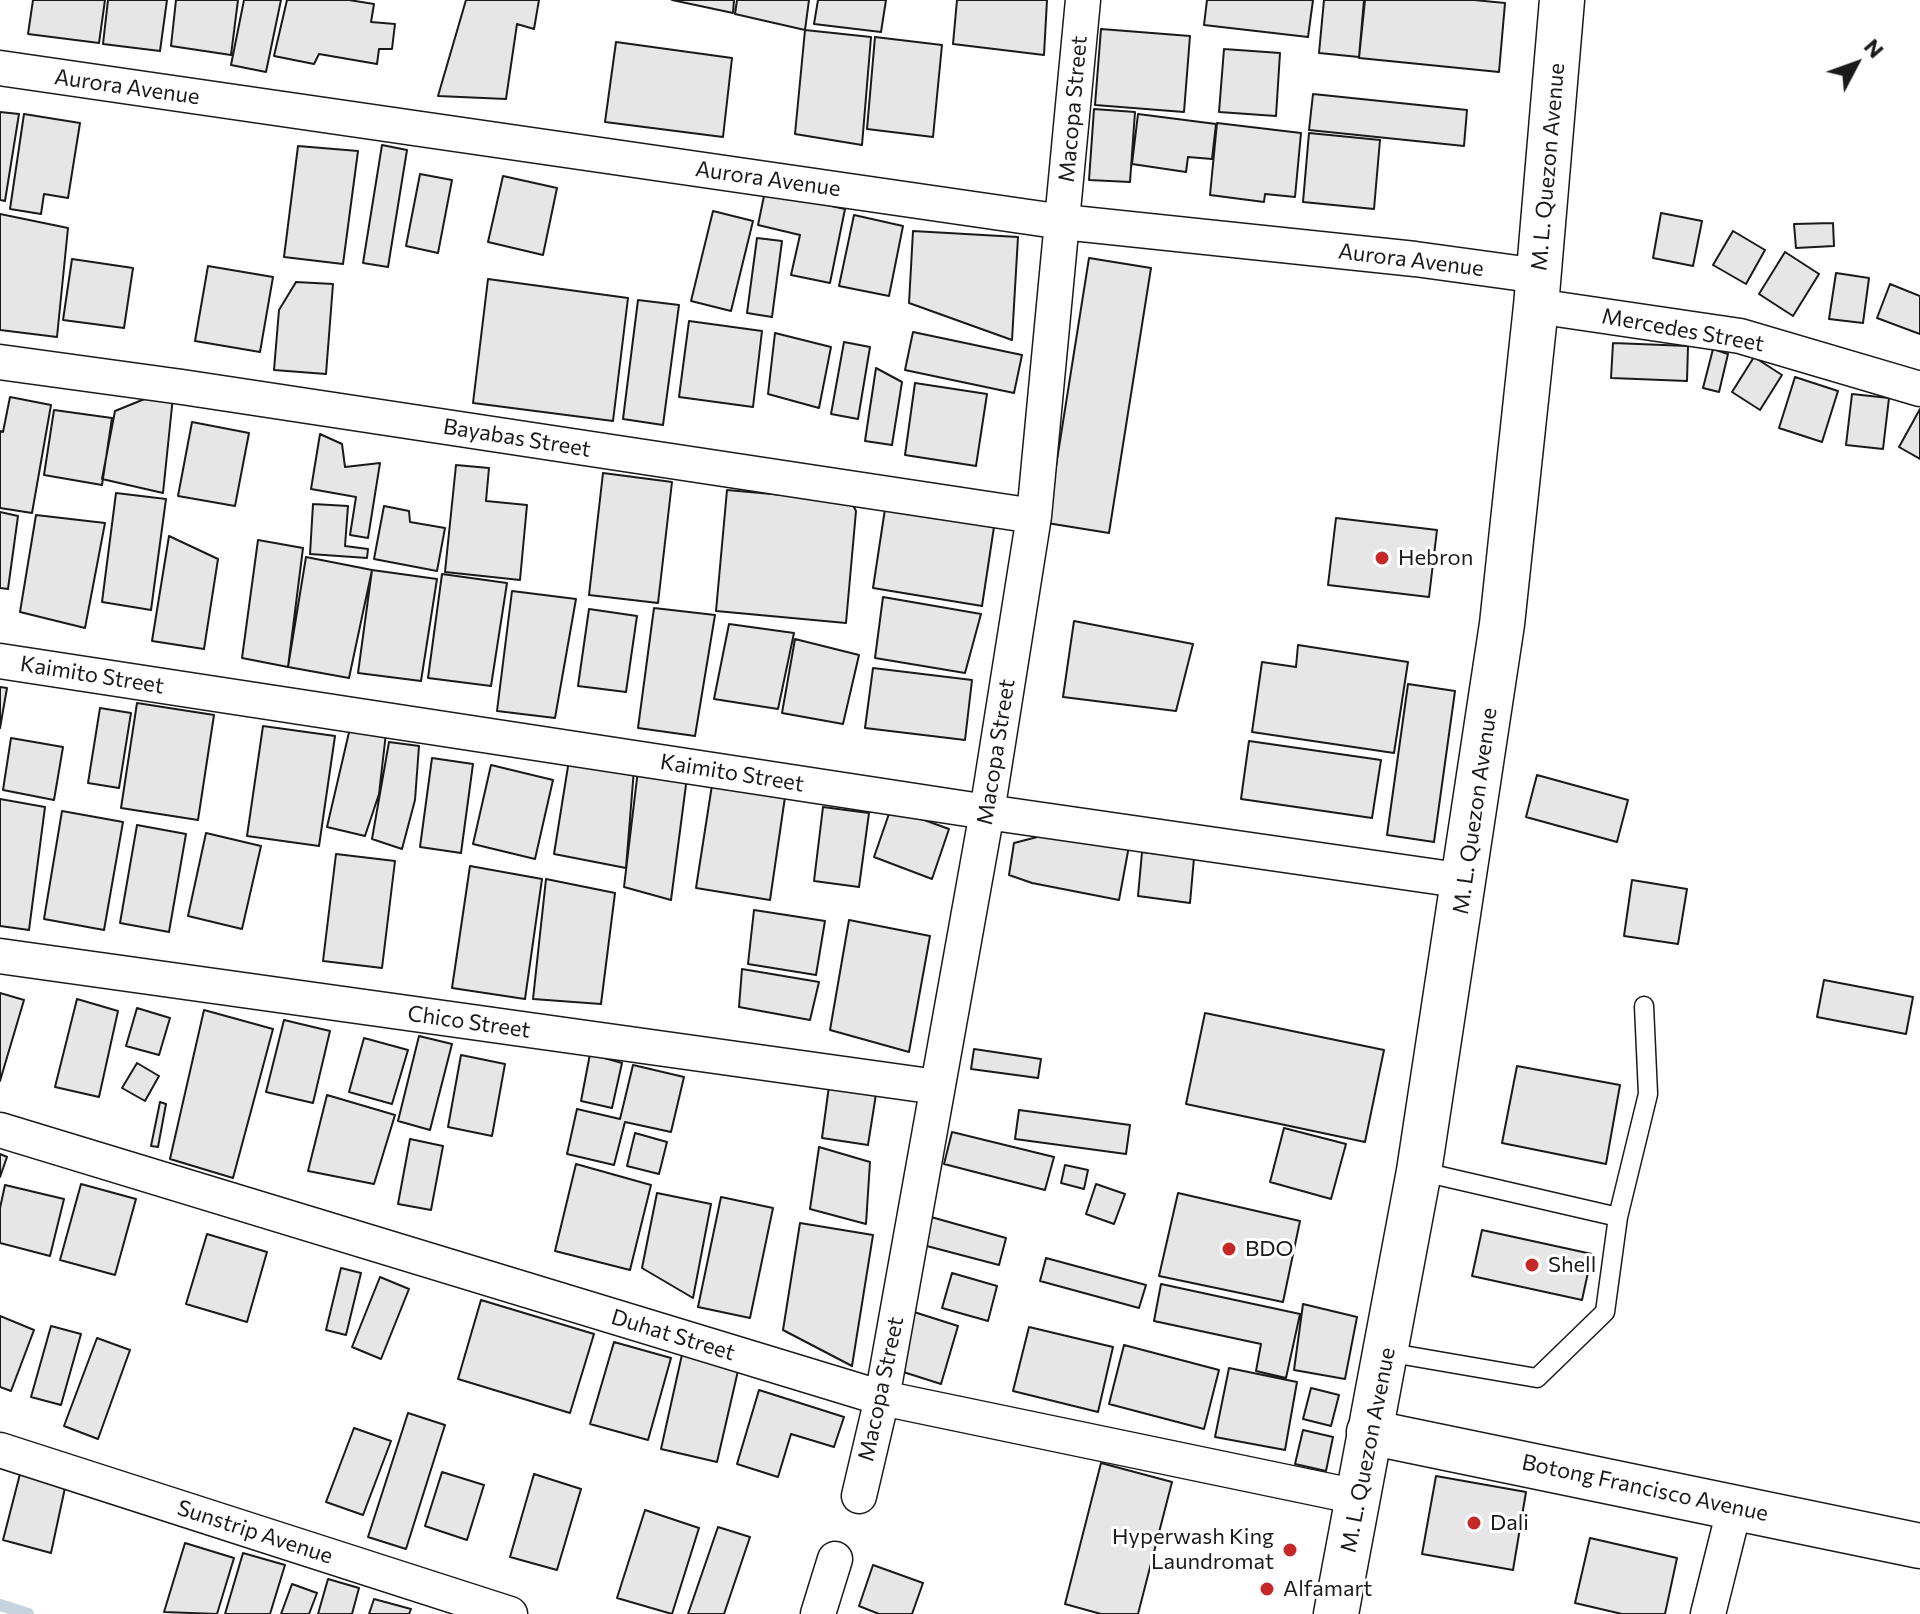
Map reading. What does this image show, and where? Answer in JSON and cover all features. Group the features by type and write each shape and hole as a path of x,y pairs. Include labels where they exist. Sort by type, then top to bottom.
{"main road":[{"name":"M. L. Quezon Avenue","path":"1336,1614 1419,1171 1502,624 1537,291 1562,0"},
{"name":"Botong Francisco Avenue","path":"1369,1432 1920,1546"}],"street":[{"name":"Macopa Street","path":"859,1496 882,1398 987,812 1034,516 1083,0"},
{"name":"Aurora Avenue","path":"0,68 1063,222 1415,259 1537,291"},
{"name":"Mercedes Street","path":"1537,291 1740,336 1920,389"},
{"name":"Bayabas Street","path":"0,362 1034,516"},
{"name":"Kaimito Street","path":"0,661 987,812 1465,881"},
{"name":"Chico Street","path":"0,956 937,1087"},
{"name":"Duhat Street","path":"0,1130 882,1398 1358,1497"},
{"name":"Sunstrip Avenue","path":"0,1450 510,1614"},
{"path":"1708,1614 1735,1506"},
{"path":"818,1614 835,1559"}],"lane":[{"path":"1386,1352 1537,1378 1605,1312 1618,1217 1648,1094 1644,1006"},
{"path":"1419,1171 1618,1217"}],"building":[{"path":"33,0 105,0 99,43 28,34"},
{"path":"108,0 167,0 160,51 103,44"},
{"path":"176,0 238,0 231,55 171,46"},
{"path":"244,0 281,0 266,72 231,65"},
{"path":"287,0 349,0 374,4 371,22 395,24 392,49 379,49 377,64 319,54 314,64 274,56"},
{"path":"466,0 539,0 534,29 517,24 506,99 438,96"},
{"path":"672,0 734,0 733,13"},
{"path":"737,0 809,0 805,30 735,14"},
{"path":"818,0 886,0 881,32 814,24"},
{"path":"957,0 1047,0 1044,55 953,44"},
{"path":"1207,0 1313,0 1308,37 1204,25"},
{"path":"1324,0 1364,0 1359,57 1319,53"},
{"path":"1365,0 1505,3 1499,72 1359,58"},
{"path":"1101,29 1190,36 1184,112 1095,105"},
{"path":"805,30 871,37 862,145 795,134"},
{"path":"875,37 942,45 933,137 867,129"},
{"path":"616,42 732,58 723,137 605,122"},
{"path":"1224,49 1280,53 1276,116 1219,112"},
{"path":"1313,94 1467,110 1464,146 1309,130"},
{"path":"1094,109 1135,112 1130,182 1089,180"},
{"path":"0,112 19,114 5,201 0,200"},
{"path":"24,114 80,123 68,198 44,194 41,214 10,209"},
{"path":"1138,114 1216,124 1212,159 1188,157 1186,172 1132,164"},
{"path":"1217,123 1301,133 1295,197 1265,194 1264,202 1210,195"},
{"path":"1309,133 1380,140 1374,209 1303,202"},
{"path":"382,145 407,150 388,267 363,263"},
{"path":"298,146 358,151 343,264 284,257"},
{"path":"420,174 452,180 438,253 406,246"},
{"path":"503,176 557,188 543,255 488,242"},
{"path":"765,191 845,209 830,283 791,275 800,235 758,225"},
{"path":"713,211 753,221 731,311 691,301"},
{"path":"1661,213 1702,221 1693,266 1653,258"},
{"path":"0,214 68,228 57,337 0,330"},
{"path":"854,215 903,226 889,296 839,286"},
{"path":"1833,223 1834,246 1796,248 1794,224"},
{"path":"913,231 1018,237 1012,340 909,303"},
{"path":"1733,231 1765,250 1746,284 1713,265"},
{"path":"757,238 782,241 772,317 747,313"},
{"path":"1785,252 1819,274 1793,316 1759,294"},
{"path":"1089,258 1151,268 1109,533 1047,523"},
{"path":"72,259 133,268 124,328 63,320"},
{"path":"208,266 273,277 260,352 195,341"},
{"path":"1836,273 1869,278 1863,323 1829,319"},
{"path":"488,279 628,298 613,421 473,403"},
{"path":"296,282 333,284 326,374 274,370 279,310"},
{"path":"1890,284 1920,296 1920,334 1877,318"},
{"path":"638,300 679,305 663,425 623,419"},
{"path":"689,321 762,331 753,407 679,397"},
{"path":"913,332 1022,355 1014,393 905,370"},
{"path":"775,333 831,347 819,408 768,394"},
{"path":"844,342 870,347 858,419 831,414"},
{"path":"1613,343 1688,346 1687,381 1611,378"},
{"path":"1713,349 1728,354 1719,392 1703,388"},
{"path":"1754,357 1782,375 1760,410 1732,392"},
{"path":"876,368 902,382 892,445 865,441"},
{"path":"1795,377 1838,391 1822,442 1779,428"},
{"path":"915,383 987,394 976,466 905,455"},
{"path":"174,387 163,493 102,479 115,411"},
{"path":"1852,394 1889,398 1883,449 1846,445"},
{"path":"10,397 51,405 32,513 0,508 0,431 3,432"},
{"path":"1920,409 1920,459 1899,447"},
{"path":"54,410 112,418 102,485 44,475"},
{"path":"192,422 249,433 235,506 178,496"},
{"path":"320,434 342,444 345,467 380,463 368,538 350,535 356,497 311,489"},
{"path":"456,465 489,468 486,501 527,505 520,580 445,572"},
{"path":"603,473 672,482 658,603 589,595"},
{"path":"727,490 851,501 856,511 846,623 716,611"},
{"path":"116,493 166,499 151,610 102,602"},
{"path":"313,504 348,506 345,546 368,549 367,558 310,554"},
{"path":"384,506 409,511 410,522 445,528 437,571 374,559"},
{"path":"885,509 994,527 982,606 873,588"},
{"path":"0,512 18,516 8,589 0,588"},
{"path":"36,515 105,523 85,628 20,612"},
{"name":"Hebron","path":"1336,518 1437,530 1429,597 1328,585"},
{"path":"169,536 218,559 204,649 152,641"},
{"path":"258,540 303,548 288,667 242,658"},
{"path":"306,557 372,570 349,678 288,667"},
{"path":"372,570 437,579 421,681 358,673"},
{"path":"442,574 507,583 491,686 428,678"},
{"path":"512,591 576,599 555,718 497,711"},
{"path":"883,597 981,614 965,673 875,658"},
{"path":"654,608 715,615 695,736 638,728"},
{"path":"589,609 637,616 626,692 578,686"},
{"path":"1074,621 1193,644 1176,711 1063,697"},
{"path":"729,624 794,633 778,709 714,699"},
{"path":"795,639 859,655 843,724 782,713"},
{"path":"1298,645 1408,662 1394,753 1252,732 1262,662 1296,667"},
{"path":"873,668 972,680 965,740 865,728"},
{"path":"1408,684 1455,691 1434,842 1387,835"},
{"path":"0,687 7,688 0,728"},
{"path":"137,703 214,715 198,820 121,808"},
{"path":"100,708 131,713 119,788 88,783"},
{"path":"263,726 335,736 319,846 247,836"},
{"path":"350,728 386,733 379,794 365,836 327,827"},
{"path":"11,738 63,747 54,800 3,790"},
{"path":"1249,741 1381,760 1372,818 1241,799"},
{"path":"389,742 419,746 415,800 402,849 372,839"},
{"path":"432,758 473,764 461,853 420,847"},
{"path":"569,760 634,769 626,868 554,854"},
{"path":"491,765 553,780 535,859 473,844"},
{"path":"638,770 687,777 671,900 624,887"},
{"path":"1537,775 1628,800 1617,842 1526,817"},
{"path":"712,785 785,797 770,900 696,888"},
{"path":"0,799 45,807 29,930 0,926"},
{"path":"823,807 869,813 859,887 814,881"},
{"path":"891,808 949,829 932,879 874,857"},
{"path":"62,811 123,822 104,930 44,919"},
{"path":"137,825 186,834 169,932 120,923"},
{"path":"206,833 261,846 242,929 188,916"},
{"path":"1045,835 1129,846 1119,900 1032,883 1009,875 1014,843"},
{"path":"1142,852 1194,858 1190,903 1138,896"},
{"path":"336,854 395,861 382,968 323,961"},
{"path":"470,866 542,879 525,999 452,988"},
{"path":"546,879 615,893 601,1004 533,999"},
{"path":"1632,880 1687,889 1678,944 1624,936"},
{"path":"754,910 825,921 816,975 748,964"},
{"path":"849,920 930,936 909,1052 830,1030"},
{"path":"742,969 819,982 810,1020 739,1007"},
{"path":"1824,980 1913,997 1906,1034 1817,1017"},
{"path":"0,993 24,1000 0,1081"},
{"path":"77,999 118,1011 99,1097 55,1087"},
{"path":"137,1008 170,1018 159,1055 126,1046"},
{"path":"204,1010 273,1029 233,1178 170,1159"},
{"path":"1205,1013 1384,1050 1365,1142 1186,1104"},
{"path":"284,1020 330,1031 313,1103 266,1092"},
{"path":"419,1036 452,1044 430,1130 398,1121"},
{"path":"364,1038 408,1050 392,1104 349,1092"},
{"path":"974,1049 1041,1059 1038,1078 971,1069"},
{"path":"590,1054 622,1063 612,1108 581,1101"},
{"path":"461,1055 505,1064 492,1136 448,1127"},
{"path":"137,1063 159,1076 145,1101 122,1088"},
{"path":"633,1065 684,1077 671,1132 625,1122 614,1165 567,1154 577,1109 620,1119"},
{"path":"1517,1066 1620,1085 1606,1164 1502,1143"},
{"path":"829,1086 876,1094 868,1145 822,1138"},
{"path":"327,1095 395,1115 374,1184 308,1171"},
{"path":"160,1102 166,1104 158,1147 151,1146"},
{"path":"1019,1110 1130,1125 1126,1154 1015,1139"},
{"path":"1284,1128 1346,1144 1331,1199 1270,1182"},
{"path":"952,1132 1054,1157 1045,1190 944,1164"},
{"path":"635,1133 667,1142 659,1174 627,1166"},
{"path":"410,1139 443,1146 431,1210 398,1204"},
{"path":"819,1147 870,1162 866,1224 810,1209"},
{"path":"0,1154 7,1157 0,1177"},
{"path":"576,1164 651,1185 630,1270 555,1251"},
{"path":"1065,1165 1088,1170 1084,1189 1061,1183"},
{"path":"81,1184 136,1199 115,1275 60,1260"},
{"path":"1096,1184 1125,1194 1114,1224 1086,1214"},
{"path":"5,1185 64,1199 50,1256 0,1243 0,1208"},
{"path":"657,1193 711,1204 693,1298 642,1268"},
{"name":"BDO","path":"1178,1193 1300,1221 1283,1302 1159,1276"},
{"path":"721,1197 773,1208 750,1318 698,1307"},
{"path":"931,1217 1006,1238 999,1265 923,1245"},
{"path":"800,1223 873,1235 852,1366 783,1330"},
{"name":"Shell","path":"1482,1230 1592,1254 1582,1300 1472,1276"},
{"path":"207,1234 267,1252 247,1322 186,1304"},
{"path":"1046,1258 1146,1285 1139,1308 1040,1281"},
{"path":"341,1268 361,1273 346,1335 326,1330"},
{"path":"952,1273 997,1286 988,1321 942,1308"},
{"path":"380,1277 409,1289 381,1359 352,1347"},
{"path":"1161,1284 1300,1314 1286,1378 1256,1371 1261,1344 1154,1321"},
{"path":"481,1300 594,1334 570,1413 458,1379"},
{"path":"1303,1304 1357,1317 1345,1379 1294,1370"},
{"path":"914,1312 958,1326 941,1384 897,1370"},
{"path":"0,1316 34,1330 11,1391 0,1387"},
{"path":"51,1326 81,1334 61,1405 31,1397"},
{"path":"1029,1327 1113,1347 1098,1412 1013,1391"},
{"path":"97,1338 130,1350 98,1439 64,1426"},
{"path":"614,1342 671,1358 648,1440 590,1424"},
{"path":"1124,1345 1219,1370 1204,1429 1109,1404"},
{"path":"683,1350 740,1362 717,1462 661,1449"},
{"path":"1229,1368 1297,1382 1285,1450 1215,1437"},
{"path":"1311,1388 1339,1395 1331,1426 1303,1419"},
{"path":"759,1390 844,1417 834,1447 791,1434 778,1477 737,1464"},
{"path":"408,1413 445,1425 406,1549 368,1537"},
{"path":"354,1428 391,1441 363,1515 326,1502"},
{"path":"1303,1430 1333,1437 1326,1471 1295,1464"},
{"path":"1101,1463 1172,1482 1138,1614 1101,1614 1065,1604"},
{"path":"21,1470 66,1483 51,1553 3,1540"},
{"path":"442,1472 484,1485 467,1540 425,1526"},
{"path":"534,1474 581,1489 557,1570 510,1557"},
{"name":"Dali","path":"1436,1476 1526,1492 1513,1570 1422,1554"},
{"path":"645,1510 699,1528 672,1614 617,1598"},
{"path":"718,1527 750,1537 724,1614 688,1614"},
{"path":"1590,1538 1677,1558 1665,1614 1622,1614 1575,1603"},
{"path":"185,1543 234,1558 217,1614 164,1612"},
{"path":"243,1553 285,1565 270,1614 225,1614"},
{"path":"873,1565 923,1583 912,1614 879,1614 859,1606"},
{"path":"328,1579 359,1588 352,1614 318,1614"},
{"path":"292,1584 317,1593 309,1614 281,1614"},
{"path":"374,1599 411,1609 409,1614 369,1614"}],"waterway":[{"path":"0,1605 28,1614"}],"place":[{"name":"Hebron","path":"1382,558"},
{"name":"BDO","path":"1229,1249"},
{"name":"Shell","path":"1532,1265"},
{"name":"Dali","path":"1474,1523"},
{"name":"Hyperwash King Laundromat","path":"1290,1550"},
{"name":"Alfamart","path":"1267,1589"}]}
